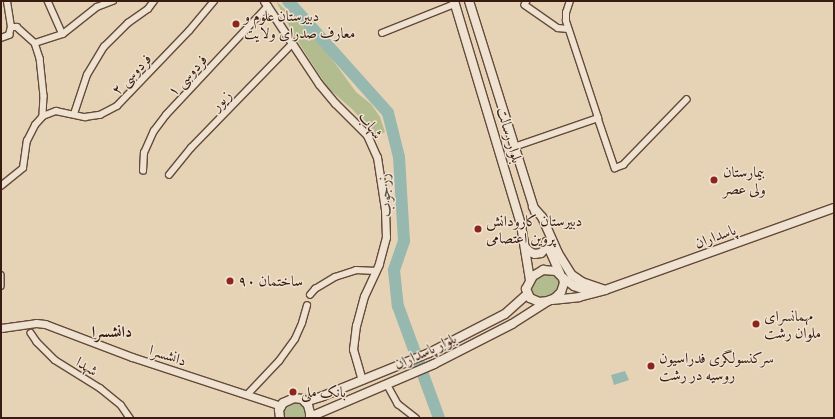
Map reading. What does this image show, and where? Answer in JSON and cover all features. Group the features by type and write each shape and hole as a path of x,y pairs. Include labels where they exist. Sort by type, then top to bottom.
{"main road":[{"name":"بلوار رسالت","path":"469,1 533,207 562,276"},
{"name":"بلوار رسالت","path":"455,2 498,144 526,248 530,280"},
{"path":"533,207 542,217 558,253 572,274 582,282 604,290"},
{"name":"پاسداران","path":"550,301 579,298 604,290 834,208"},
{"path":"526,248 535,254 541,253 545,249 547,243"},
{"path":"562,276 563,288 558,295 550,301 534,300 527,294 526,289 530,280 543,270 552,270 562,276 574,286 588,291 604,290"},
{"name":"بلوار پاسداران","path":"305,402 429,353 505,314 527,294"},
{"name":"بلوار پاسداران","path":"310,417 434,364 512,324 550,301"},
{"path":"280,418 281,406 290,398 298,398 305,402 310,408 310,417"}],"street":[{"path":"1,38 9,35 11,27 7,1"},
{"path":"35,43 63,34 97,7 113,1"},
{"path":"74,114 87,75 104,48 128,23 148,9 154,1"},
{"name":"فردوسی ۲","path":"44,116 56,111 85,117 100,115 117,106 189,31 214,1"},
{"path":"527,1 525,5 558,28 568,29"},
{"path":"570,1 566,13 568,29 615,168 623,165 686,100"},
{"path":"45,2 63,34"},
{"path":"382,33 455,2"},
{"name":"شهاب","path":"266,3 319,84 367,135 377,157 385,210 386,237 376,271 364,296 356,324 353,349 362,380"},
{"name":"فردوسی ۱","path":"144,171 144,153 154,131 166,115 266,3"},
{"path":"1,186 23,168 27,141 35,125 44,116 44,96 40,58 35,43 17,27 11,27"},
{"name":"زیور","path":"169,175 191,148 293,43"},
{"path":"514,147 598,118"},
{"path":"310,295 320,285 339,276 356,270 376,271"},
{"path":"1,275 1,286"},
{"path":"247,395 279,361 295,339 307,306"},
{"name":"دانشسرا","path":"1,328 36,323 45,324 132,357 281,406"},
{"name":"شهدا","path":"32,333 37,342 55,360 100,388 121,405 130,418"},
{"path":"387,384 398,404 416,418"}],"green space":[{"path":"276,1 321,44 356,92 371,104 380,117 385,132 376,137 353,110 328,88 295,37"},
{"path":"550,273 557,276 560,280 560,285 555,292 545,298 535,296 531,290 532,284 542,275"},
{"path":"292,402 300,402 305,407 306,418 284,418 284,409"}],"water":[{"path":"625,371 629,380 614,385 611,375"}],"waterway":[{"name":"زرجوب","path":"288,1 388,113 399,157 404,241 394,270 398,306 439,418"}],"place":[{"name":"دبیرستان علوم و معارف صدرای ولایت","path":"236,24"},
{"name":"بیمارستان ولی عصر","path":"714,180"},
{"name":"دبیرستان کارودانش پروین اعتصامی","path":"478,229"},
{"name":"ساختمان ۹۰","path":"230,281"},
{"name":"مهمانسرای ملوان رشت","path":"756,324"},
{"name":"سرکنسولگری فدراسیون روسیه در رشت","path":"651,366"},
{"name":"بانک ملی","path":"293,392"}],"district":[{"name":"دانشسرا","path":"112,332"}]}
